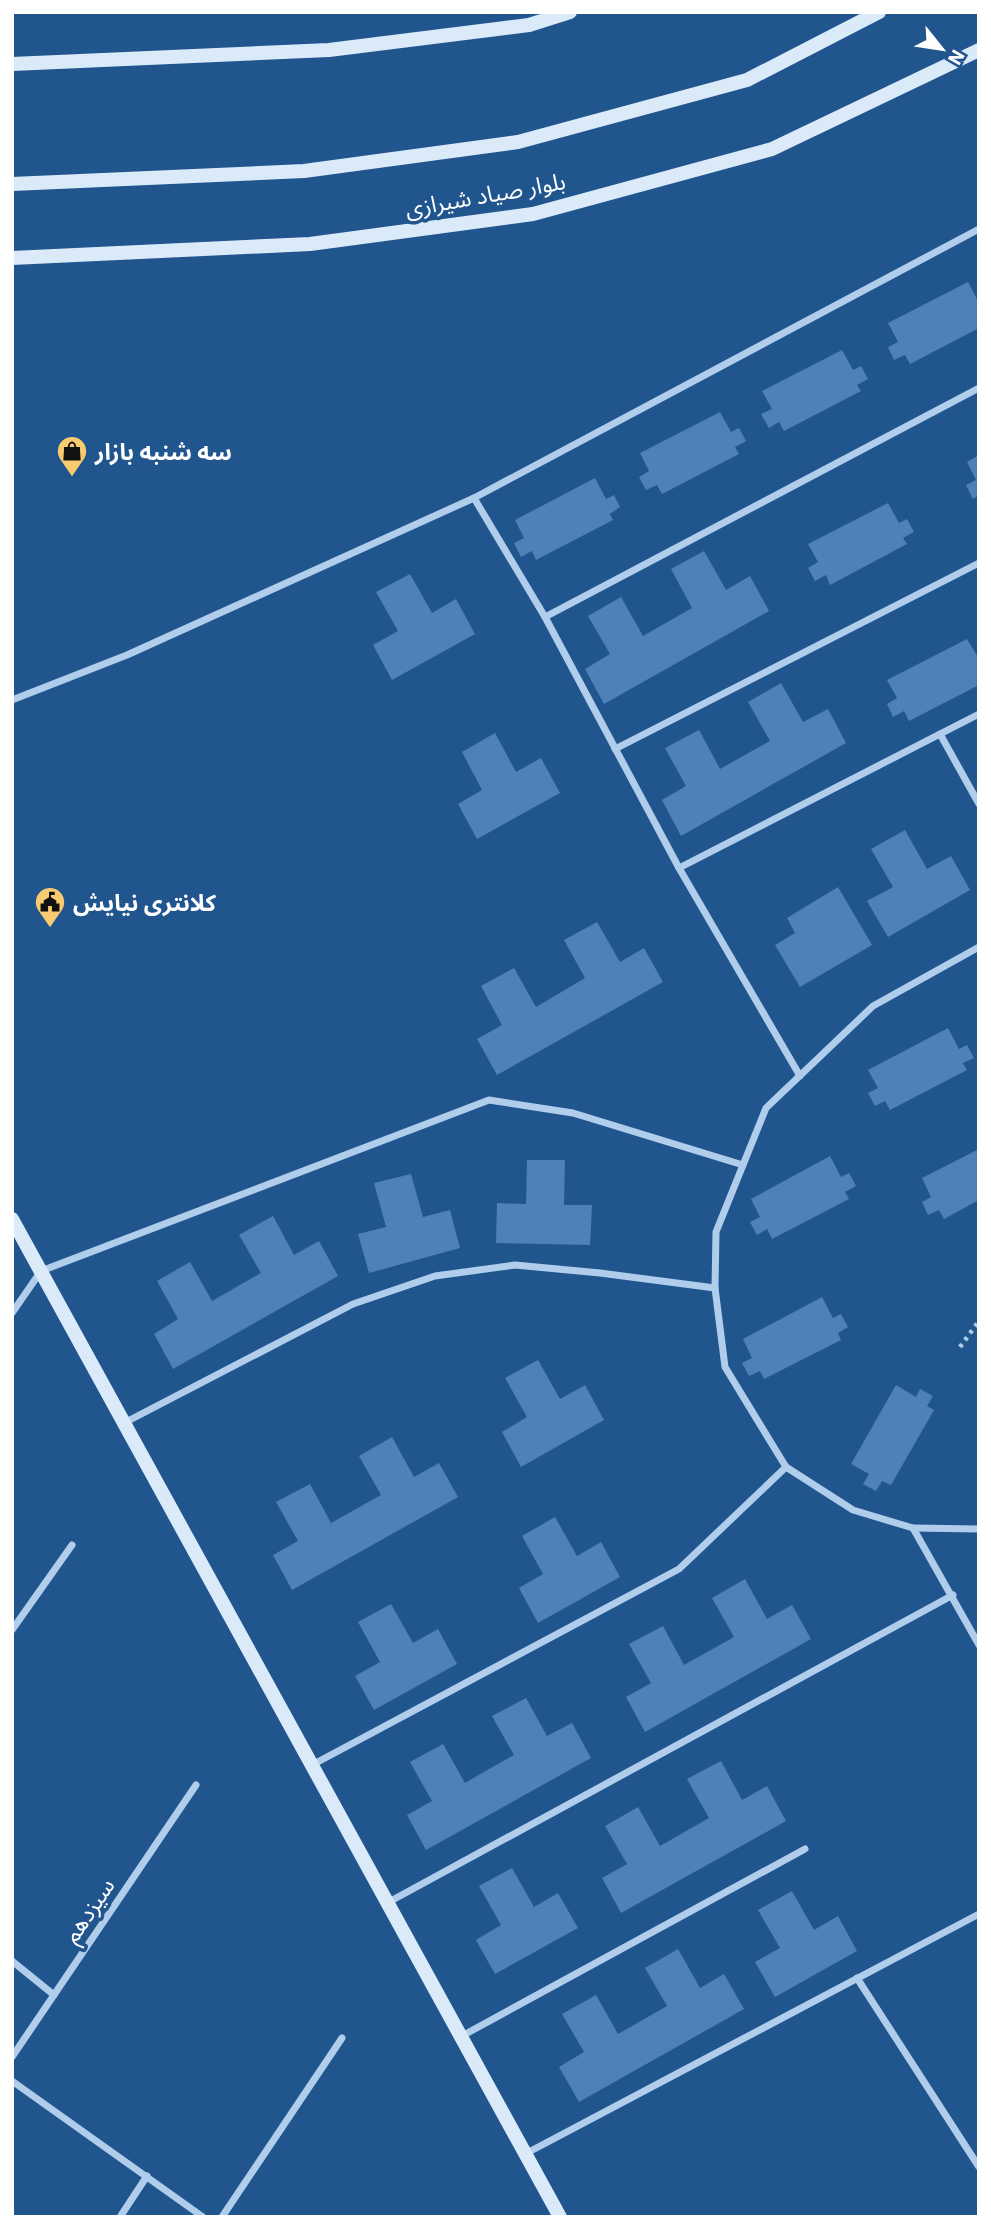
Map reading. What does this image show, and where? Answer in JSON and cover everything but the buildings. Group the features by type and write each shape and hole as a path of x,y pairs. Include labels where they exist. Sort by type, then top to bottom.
{"main road":[{"path":"12,64 329,50 529,24 570,12"},
{"name":"بلوار صیاد شیرازی","path":"12,184 304,171 518,142 747,80 878,12"},
{"name":"بلوار صیاد شیرازی","path":"12,258 310,244 533,214 772,149 979,50"},
{"path":"12,1219 560,2217"}],"street":[{"path":"12,701 127,655 474,498 979,229"},
{"path":"545,617 979,388"},
{"path":"474,498 545,617 679,868 800,1076"},
{"path":"615,749 979,563"},
{"path":"679,868 979,714"},
{"path":"940,734 979,804"},
{"path":"979,947 873,1006 766,1108 716,1232 715,1288 725,1367 786,1467 853,1510 913,1528 979,1529"},
{"path":"12,1314 41,1271 489,1100 573,1113 743,1165"},
{"path":"124,1423 353,1304 435,1276 515,1265 715,1288"},
{"path":"312,1765 679,1569 786,1467"},
{"path":"913,1528 979,1645"},
{"path":"12,1630 72,1545"},
{"path":"387,1903 953,1595"},
{"name":"سیزدهم","path":"12,2057 196,1785"},
{"path":"460,2037 805,1849"},
{"path":"524,2154 979,1914"},
{"path":"12,1961 54,1995"},
{"path":"857,1978 979,2167"},
{"path":"222,2217 342,2038"},
{"path":"12,2081 204,2217"},
{"path":"120,2217 147,2176"}],"path":[{"path":"960,1347 979,1321"}],"place":[{"name":"سه شنبه بازار","path":"72,478"},
{"name":"کلانتری نیایش","path":"50,929"}]}
